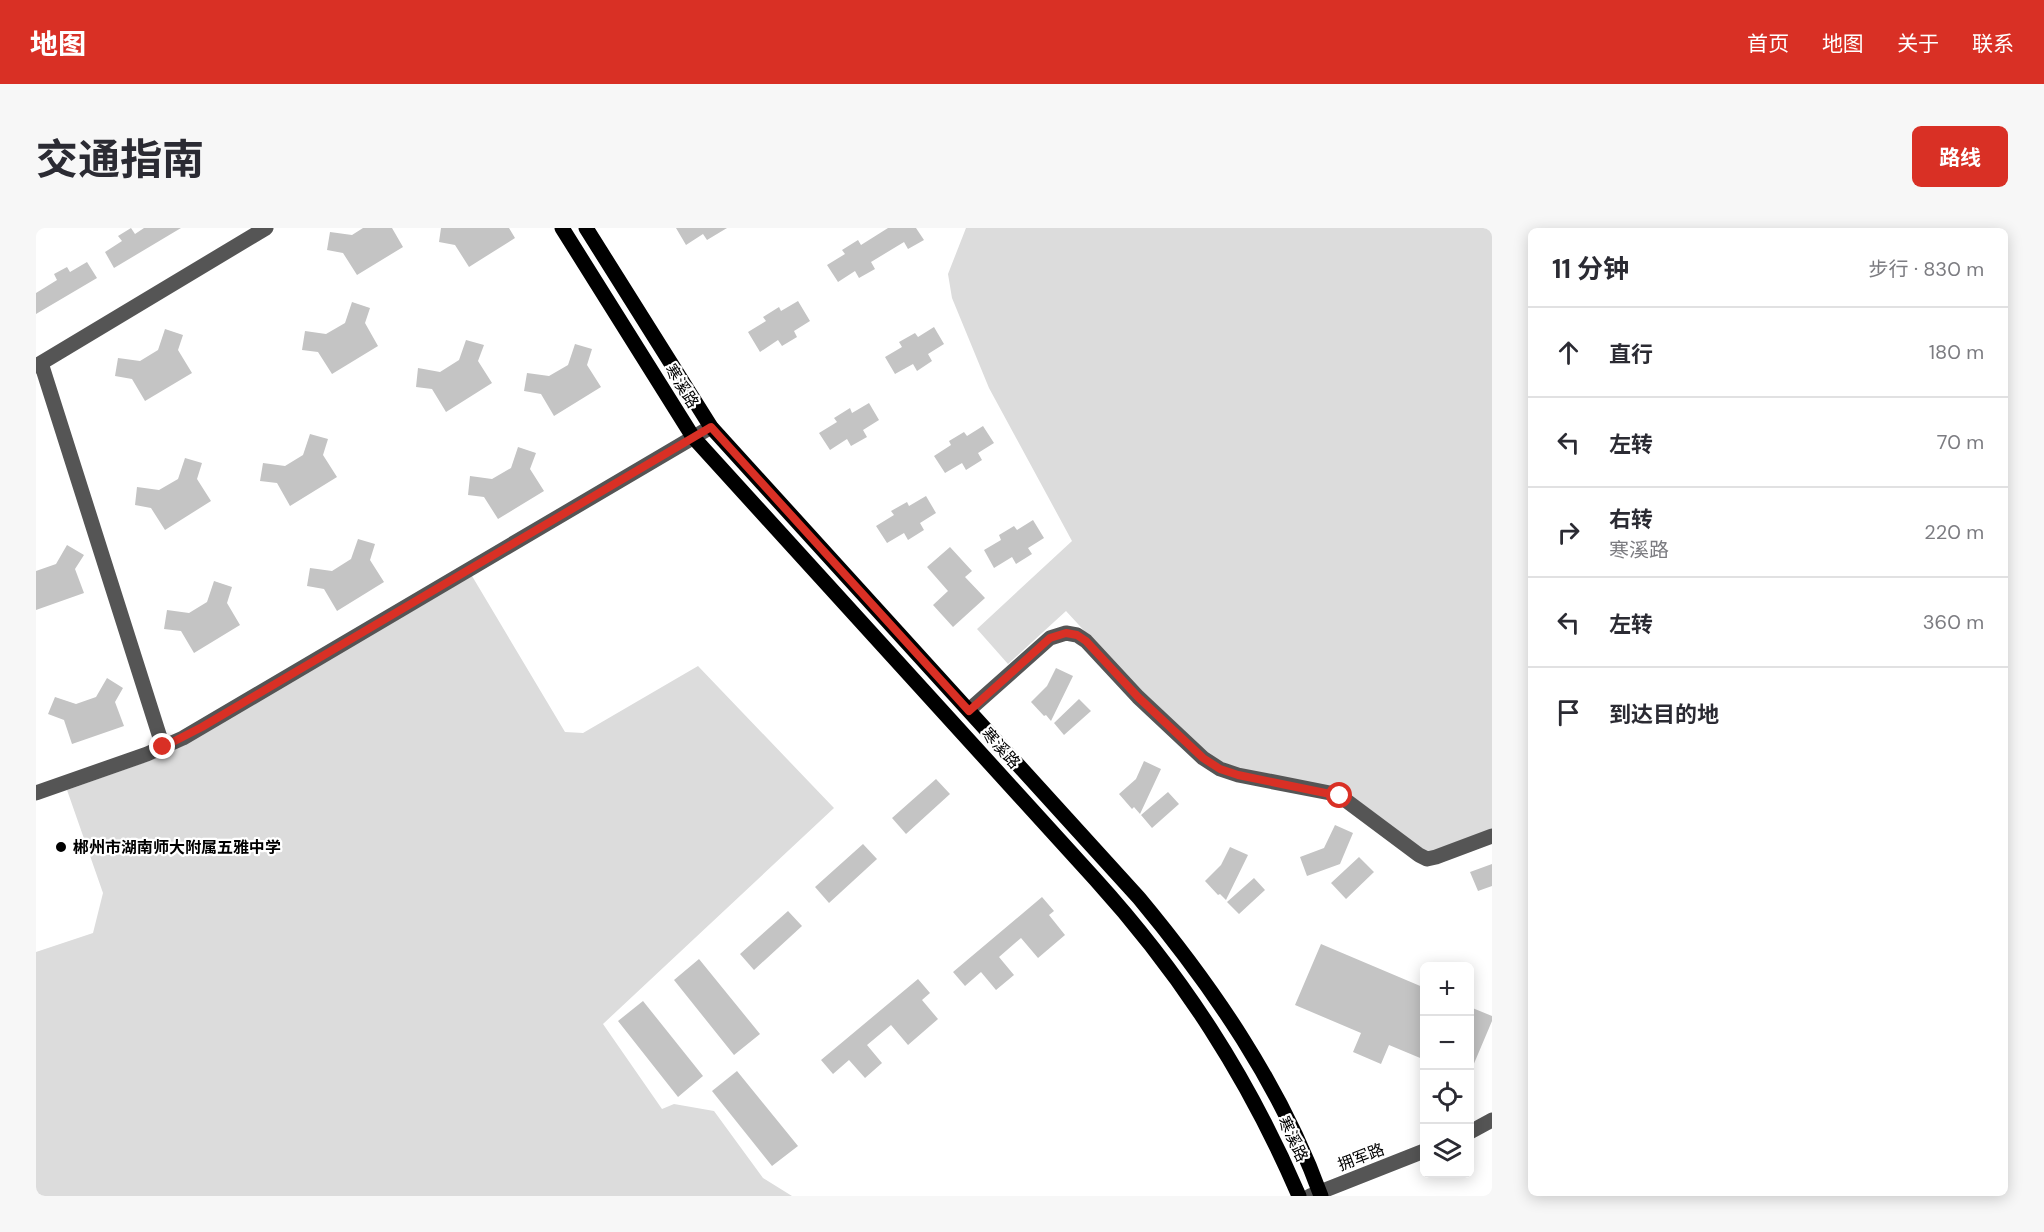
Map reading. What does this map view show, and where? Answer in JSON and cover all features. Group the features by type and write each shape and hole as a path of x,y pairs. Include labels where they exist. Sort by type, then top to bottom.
{"main road":[{"name":"寒溪路","path":"561,228 693,437 1152,944 1202,1013 1236,1067 1266,1123 1299,1196"},
{"name":"寒溪路","path":"586,228 711,427 1132,889 1194,966 1264,1076 1298,1143 1317,1195"}],"street":[{"path":"163,747 38,365 266,228"},
{"path":"36,793 163,747 222,715 711,427"},
{"path":"969,711 1050,638 1060,634 1071,634 1086,641 1138,697 1203,758 1220,769 1238,775 1340,796 1427,859 1492,836"},
{"path":"1474,1130 1492,1120"},
{"name":"拥军路","path":"1317,1195 1420,1153"}],"shaded area":[{"path":"966,228 1492,228 1492,830 1428,853 1352,796 1239,769 1214,759 1124,674 1066,611 1008,664 977,629 1072,541 989,388 952,298 948,274"},
{"path":"472,576 565,732 583,733 698,666 834,808 603,1024 662,1109 674,1104 714,1111 763,1178 792,1196 36,1196 36,952 93,933 103,893 67,790 149,761 186,744"}],"building":[{"path":"131,228 135,234 144,228 181,228 114,268 105,252 122,241 118,236"},
{"path":"363,228 392,228 403,247 357,275 343,253 327,250 330,232 352,235"},
{"path":"441,228 509,228 515,238 469,267 455,245 439,242"},
{"path":"676,228 727,228 707,240 703,234 686,245"},
{"path":"888,228 916,228 924,240 908,249 904,242 871,262 875,269 859,278 855,271 838,282 827,265 845,254 842,250 858,240 861,245"},
{"path":"87,262 97,278 36,314 36,293 57,280 54,274 67,267 70,272"},
{"path":"798,301 810,321 794,331 797,337 782,346 778,340 760,352 748,332 766,321 763,317 779,307 781,311"},
{"path":"352,302 370,308 365,323 378,346 332,374 318,352 302,350 305,331 326,334 345,323"},
{"path":"934,327 944,344 928,354 932,361 917,371 913,364 895,374 885,357 902,347 899,342 915,333 918,337"},
{"path":"165,329 183,335 178,350 192,373 145,401 132,379 115,376 118,358 140,361 158,350"},
{"path":"466,340 484,345 478,361 492,383 446,412 432,389 416,387 418,368 440,372 459,360"},
{"path":"575,344 592,349 587,365 601,387 554,416 541,394 524,391 527,373 549,376 568,365"},
{"path":"869,403 879,420 863,430 867,437 851,446 847,439 830,450 819,433 837,422 834,418 850,408 852,413"},
{"path":"983,426 994,443 978,453 982,460 966,470 962,463 945,473 934,456 951,445 949,441 964,432 967,436"},
{"path":"310,434 328,439 323,455 337,477 290,506 277,483 260,481 263,463 285,466 303,455"},
{"path":"518,447 536,453 530,469 544,491 498,519 484,497 468,495 470,476 492,479 511,468"},
{"path":"185,458 202,463 197,479 211,501 165,530 151,508 135,505 137,487 159,490 178,479"},
{"path":"926,496 936,513 920,523 924,530 908,540 904,533 887,543 876,526 894,515 891,511 907,502 909,506"},
{"path":"1033,520 1044,538 1028,548 1032,554 1016,564 1012,557 994,568 984,550 1001,540 999,535 1014,526 1017,530"},
{"path":"358,539 375,544 370,560 384,582 337,611 324,589 307,586 310,568 332,571 351,559"},
{"path":"67,545 84,555 75,569 84,593 36,610 36,571 56,564"},
{"path":"950,547 972,571 965,577 985,598 953,627 933,605 948,591 927,567"},
{"path":"214,581 232,587 227,603 240,625 194,653 181,631 164,629 167,610 189,613 207,602"},
{"path":"1056,668 1073,676 1051,721 1031,702 1047,686"},
{"path":"107,678 123,688 115,702 124,726 72,744 64,720 48,714 55,697 76,704 96,697"},
{"path":"1079,699 1091,711 1064,735 1054,723"},
{"path":"1144,761 1161,769 1140,814 1134,807 1132,809 1119,794 1136,779"},
{"path":"936,779 950,794 906,834 892,818"},
{"path":"1168,792 1179,804 1152,828 1141,815"},
{"path":"1335,825 1353,833 1340,864 1307,876 1300,857 1324,848"},
{"path":"863,844 877,859 829,903 815,887"},
{"path":"1230,847 1248,855 1226,900 1205,881 1221,865"},
{"path":"1359,857 1374,872 1346,899 1331,883"},
{"path":"1492,864 1492,886 1478,891 1470,872"},
{"path":"1254,878 1265,890 1239,914 1227,902"},
{"path":"1042,897 1054,911 1049,915 1065,935 1038,958 1021,938 999,957 1014,975 996,990 981,972 965,986 953,972"},
{"path":"788,911 802,926 754,970 740,954"},
{"path":"1321,944 1420,986 1420,1058 1389,1045 1381,1064 1353,1052 1361,1033 1295,1005"},
{"path":"699,959 760,1034 734,1055 674,980"},
{"path":"918,979 930,993 922,1000 938,1019 908,1045 891,1025 867,1045 882,1063 865,1078 849,1060 833,1074 821,1060"},
{"path":"643,1001 703,1076 678,1097 618,1021"},
{"path":"1474,1009 1492,1016 1474,1064"},
{"path":"737,1071 798,1146 772,1166 712,1091"}],"place":[{"name":"郴州市湖南师大附属五雅中学","path":"61,847"}],"route":[{"path":"163,747 202,727 711,427 969,711 1050,638 1066,633 1077,635 1086,641 1138,697 1211,764 1228,772 1340,796"}]}
